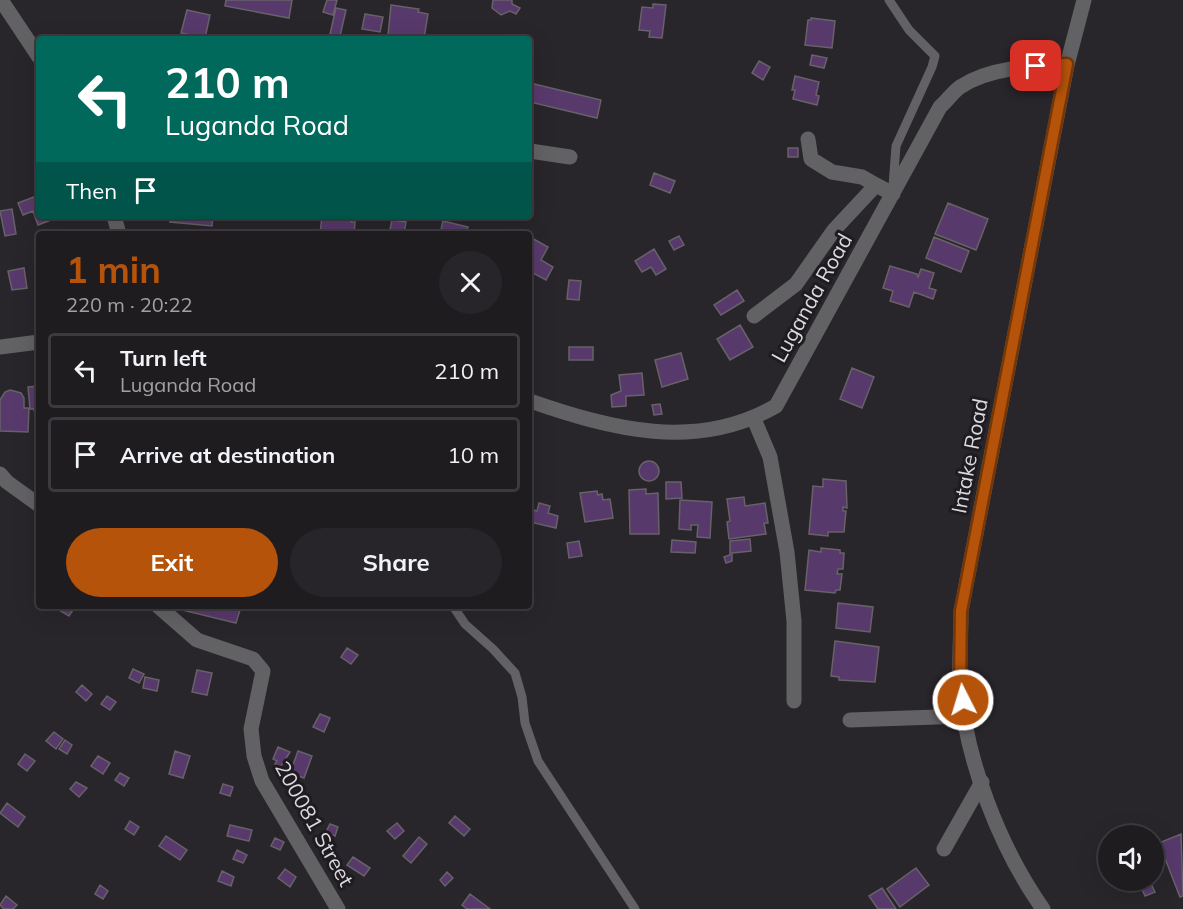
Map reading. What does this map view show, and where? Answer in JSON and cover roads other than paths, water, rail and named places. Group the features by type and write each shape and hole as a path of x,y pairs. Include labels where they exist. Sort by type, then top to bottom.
{"street":[{"path":"1,0 36,52"},
{"name":"Intake Road","path":"1041,908 1017,870 982,782 971,746 960,685 961,611 1067,64 1084,0"},
{"name":"Luganda Road","path":"532,402 610,426 647,432 726,427 754,419 776,406 940,107 960,87 1005,70 1067,64"},
{"path":"808,139 811,159 832,172 862,177 893,194"},
{"path":"532,151 570,157"},
{"path":"754,316 796,284 834,231 876,185"},
{"path":"0,347 36,342"},
{"path":"754,419 770,457 787,552 794,621 794,701"},
{"path":"0,474 7,482 36,503"},
{"name":"200081 Street","path":"161,609 197,640 253,659 264,671 250,729 254,756 262,781 338,909"},
{"path":"850,720 965,716"},
{"path":"944,849 982,782"}],"lane":[{"path":"889,0 909,30 935,56 896,146 893,194"},
{"path":"455,609 465,624 515,673 522,697 525,723 538,761 635,909"}]}
